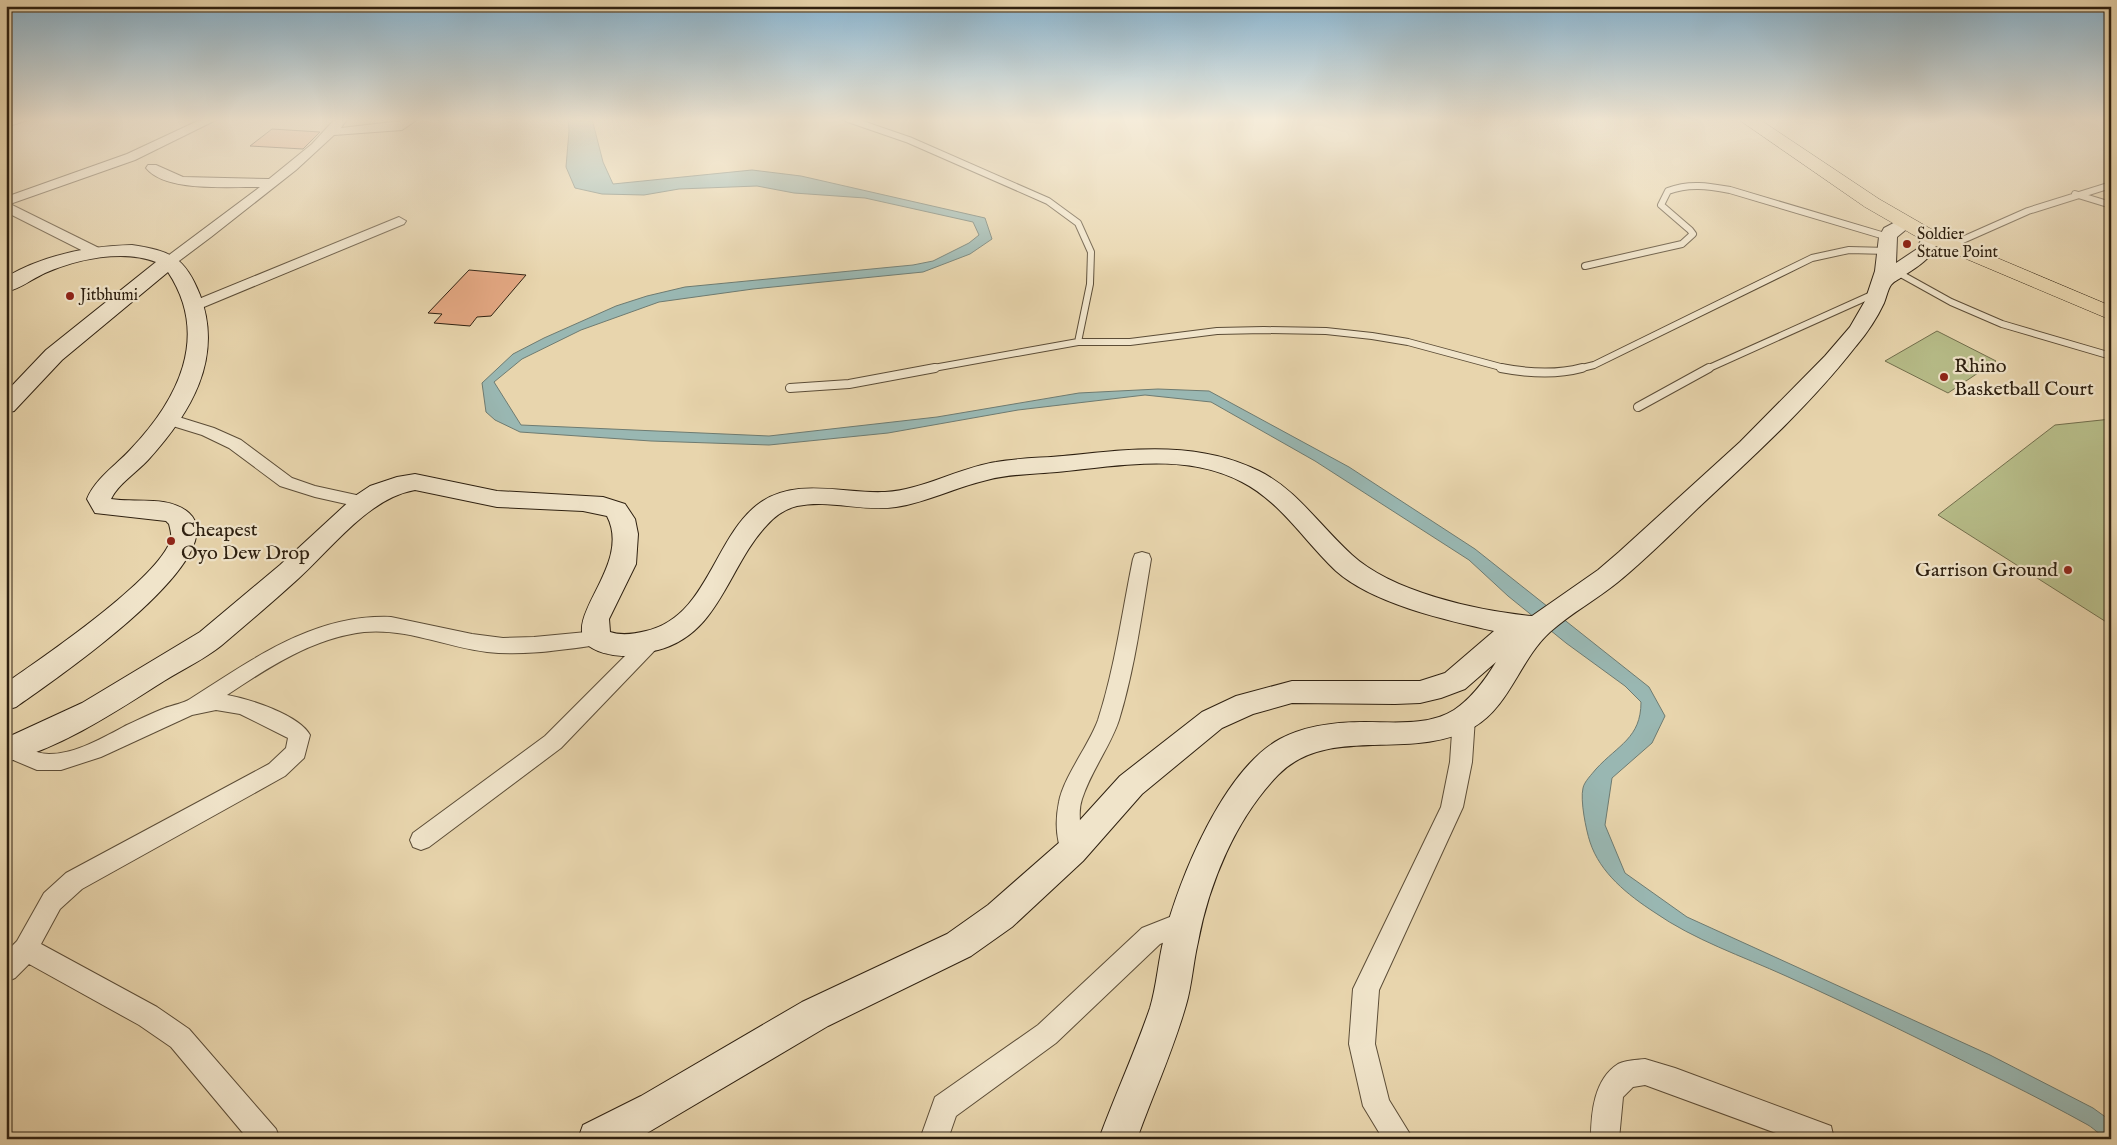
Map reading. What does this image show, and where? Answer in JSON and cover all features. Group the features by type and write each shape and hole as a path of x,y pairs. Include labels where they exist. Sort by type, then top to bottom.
{"highway":[{"path":"1830,172 1905,223 1931,237 2111,314"}],"street":[{"path":"6,201 87,172"},
{"path":"160,172 169,178 182,181 272,183"},
{"path":"6,406 54,355 170,261 285,172"},
{"path":"6,208 98,253"},
{"path":"194,306 399,221"},
{"path":"1887,281 1888,244 1891,232 1905,223"},
{"path":"597,1139 654,1109 815,1014 960,945 1000,916 1072,851 1132,785 1212,720 1246,704 1292,692 1395,693 1420,692 1441,687 1455,681 1506,637 1537,627 1606,577 1722,474 1786,409 1864,322 1887,281 1924,252 1931,237"},
{"path":"6,699 115,619 138,599 179,555 186,539 186,528 182,521 173,514 148,509 123,510 104,507 99,499 102,492 148,445 169,419 189,387 197,364 199,338 194,306 188,288 170,261 144,251 116,250 98,253 48,266 7,285"},
{"path":"169,419 226,438 246,450 266,468 286,482 364,502"},
{"path":"8,750 40,762 54,763 79,757 196,705 260,663 313,638 364,625 404,626 473,642 524,647 597,638 608,644 651,642 676,631 695,618 705,605 730,554 748,527 769,509 786,499 805,496 886,500 906,497 942,484 997,470 1135,455 1159,454 1199,459 1253,477 1284,502 1337,556 1376,586 1466,615 1518,626 1537,627"},
{"path":"8,750 92,711 210,639 289,572 364,502 379,492 415,482 497,499 583,503 603,505 616,510 622,519 625,534 623,564 595,619 597,638"},
{"path":"1072,851 1067,825 1070,800 1108,721 1120,676 1142,559"},
{"path":"1118,1139 1136,1085 1168,1007 1185,922 1199,879 1237,806 1250,786 1270,763 1290,747 1325,736 1422,732 1444,727 1464,718 1484,701 1537,627"},
{"path":"421,840 502,782 553,742 651,642"},
{"path":"6,970 26,949 52,902 74,881 277,770 296,752 299,735 293,729 229,703 215,702 196,705"},
{"path":"1399,1139 1377,1106 1362,1044 1366,990 1452,807 1461,762 1464,718"},
{"path":"934,1139 945,1107 1048,1034 1151,936 1185,922"},
{"path":"26,949 148,1016 180,1038 266,1139"},
{"path":"1605,1139 1605,1126 1611,1090 1627,1074 1645,1072 1675,1081 1821,1136"}],"lane":[{"path":"984,172 1048,200 1078,223 1091,252 1090,284 1078,342"},
{"path":"1585,266 1682,244 1690,240 1693,234 1681,222 1667,213 1661,205 1662,198 1666,193 1689,185 1706,185 1744,193 1888,244"},
{"path":"1950,246 2019,214 2075,194 2111,185"},
{"path":"2075,194 2111,206"},
{"path":"790,388 849,384 1078,342 1130,342 1216,331 1326,331 1408,342 1465,360 1522,372 1568,372 1594,365 1812,258 1829,252 1888,244"},
{"path":"1638,407 1717,364 1840,307 1887,281 1951,302 2002,324 2111,356"}],"green space":[{"name":"Rhino Basketball Court","path":"1937,331 1996,361 1948,393 1885,361"},
{"name":"Garrison Ground","path":"2111,419 2111,625 1938,515 2055,425"}],"water":[{"path":"568,172 608,172 613,184 728,172 772,172 801,176 985,218 992,239 970,254 923,272 753,289 659,302 581,330 522,359 494,382 521,425 769,436 937,417 1079,393 1158,389 1209,391 1349,467 1475,549 1649,687 1665,716 1652,743 1612,778 1605,825 1625,873 1687,917 1990,1055 2093,1108 2111,1121 2111,1139 2037,1098 1896,1028 1685,931 1625,891 1601,864 1590,842 1585,823 1582,793 1590,776 1633,733 1640,714 1641,702 1625,686 1566,643 1508,596 1469,560 1315,461 1211,402 1145,395 1018,410 888,433 769,445 651,441 520,432 495,420 486,412 482,383 513,354 616,306 685,287 913,265 933,261 969,243 979,235 973,222 865,198 794,193 757,186 679,189 644,195 602,194 575,188"}],"building":[{"path":"469,270 526,275 491,316 477,317 470,326 434,323 442,314 428,313"}],"place":[{"name":"Soldier Statue Point","path":"1907,244"},
{"name":"Jitbhumi","path":"70,296"},
{"name":"Rhino Basketball Court","path":"1944,377"},
{"name":"Cheapest Oyo Dew Drop","path":"171,541"},
{"name":"Garrison Ground","path":"2068,570"}]}
